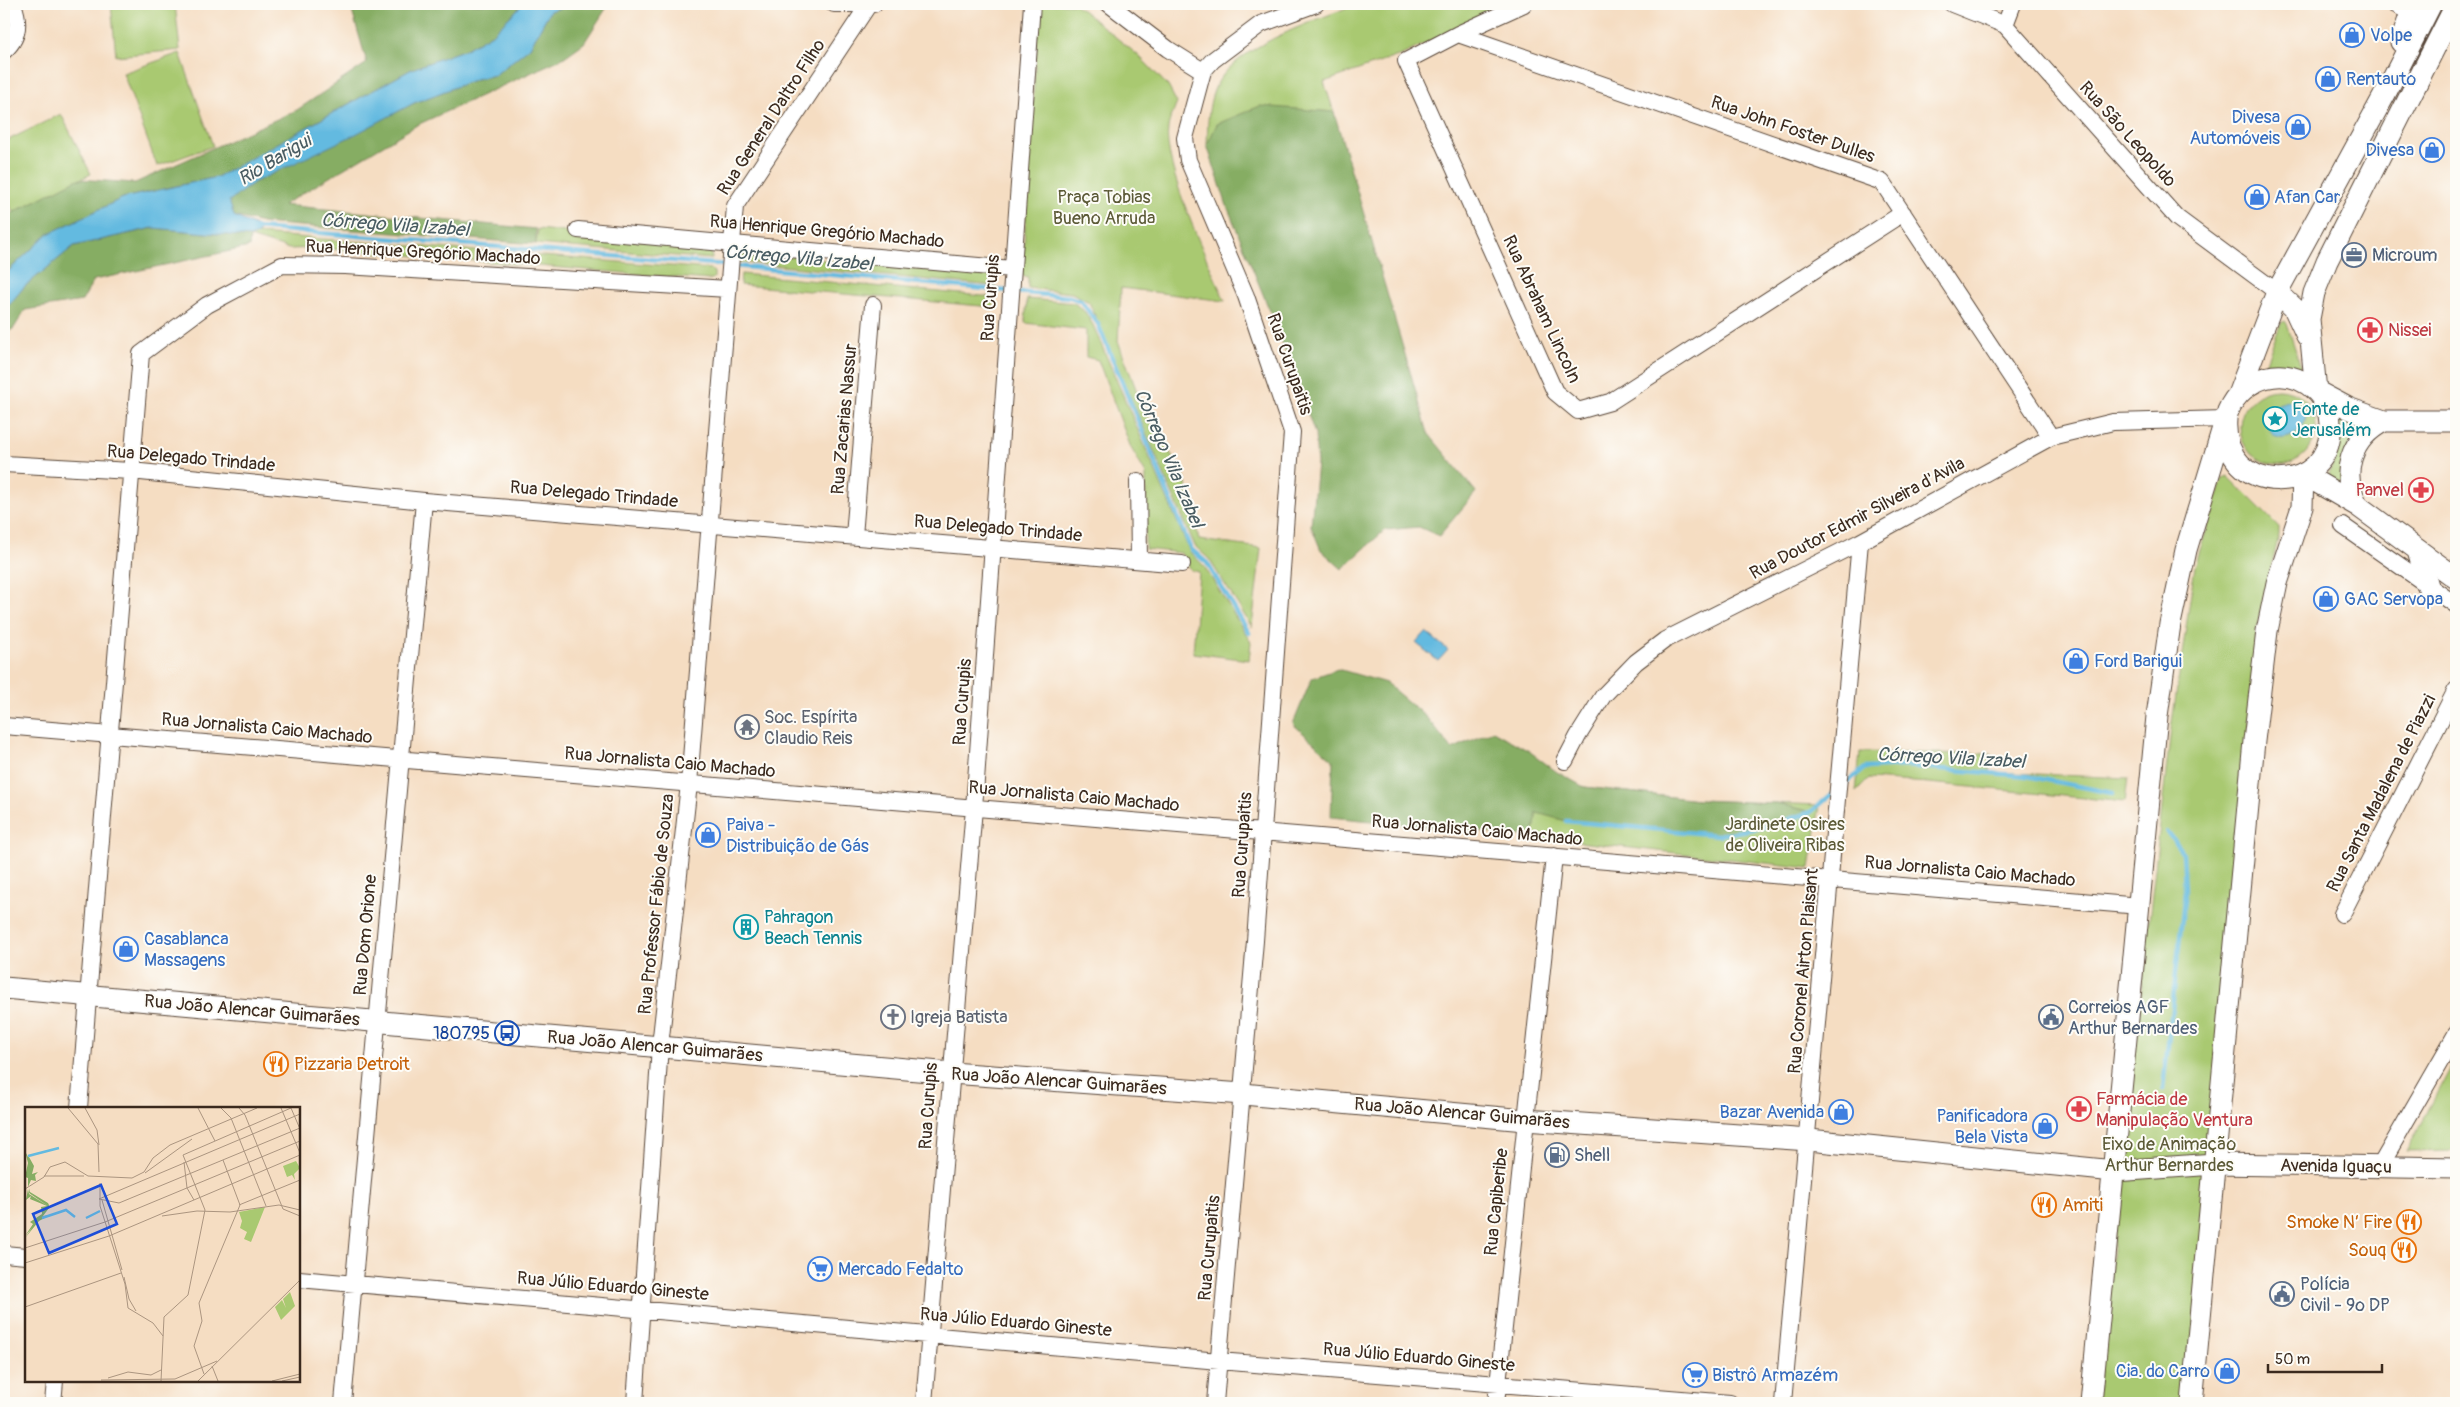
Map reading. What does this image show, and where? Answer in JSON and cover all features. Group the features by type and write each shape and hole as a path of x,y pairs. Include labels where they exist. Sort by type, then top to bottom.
{"main road":[{"path":"2091,1403 2158,716 2170,624 2186,550 2226,418 2231,404 2239,392 2277,292 2385,94 2431,4"},
{"path":"2226,418 2227,440 2236,459 2243,467 2257,476 2272,480 2288,479 2304,474 2320,460 2329,441 2331,430 2327,409 2316,390 2310,319 2314,293 2327,261 2456,5"},
{"path":"2385,94 2406,7"},
{"path":"2405,104 2456,34"},
{"path":"2277,292 2294,308 2312,345"},
{"path":"2239,392 2259,379 2271,376 2295,378 2348,408 2384,421 2456,421"},
{"path":"2358,506 2349,483 2350,459 2356,445 2365,433 2384,421"},
{"path":"2304,474 2358,506 2456,578"},
{"path":"2192,1403 2254,741 2267,631 2277,583 2302,507 2304,474"},
{"path":"2302,507 2313,495 2327,487"},
{"path":"2418,551 2428,586"},
{"name":"Rua João Alencar Guimarães","path":"4,988 951,1073 1243,1094 1524,1120 1809,1140 2114,1171"},
{"name":"Avenida Iguaçu","path":"2114,1171 2215,1164 2456,1168"}],"street":[{"path":"4,51 16,36 18,23 13,4"},
{"path":"834,4 870,4"},
{"name":"Rua General Daltro Filho","path":"729,281 735,206 870,4"},
{"name":"Rua Curupis","path":"924,1403 974,808 1032,4"},
{"path":"1109,4 1168,49 1203,71 1213,60 1261,24 1316,4"},
{"path":"1458,34 1524,4"},
{"name":"Rua São Leopoldo","path":"1952,4 2005,25 2177,218 2277,292"},
{"path":"2005,25 2013,4"},
{"name":"Rua Abraham Lincoln","path":"1458,34 1406,62 1555,392 1578,411 1610,402 1903,213"},
{"name":"Rua John Foster Dulles","path":"1458,34 1882,182 2051,437"},
{"name":"Rua Curupaitis","path":"1203,71 1185,138 1188,160 1246,296 1292,432 1243,1094 1215,1403"},
{"name":"Rua Henrique Gregório Machado","path":"578,230 731,248 1012,273"},
{"name":"Rua Henrique Gregório Machado","path":"131,471 141,354 207,305 282,265 729,281"},
{"name":"Rua Professor Fábio de Souza","path":"635,1403 640,1308 660,1046 689,784 729,281"},
{"name":"Rua Zacarias Nassur","path":"854,536 874,305"},
{"name":"Rua Doutor Edmir Silveira d'Avila","path":"1565,761 1603,696 1636,662 1665,640 1860,542 2051,437 2113,422 2226,418"},
{"name":"Rua Delegado Trindade","path":"4,464 131,471 424,501 1182,564"},
{"path":"79,1107 131,471"},
{"path":"1138,481 1138,560"},
{"name":"Rua Dom Orione","path":"343,1403 424,501"},
{"path":"2343,526 2456,605"},
{"name":"Rua Coronel Airton Plaisant","path":"1783,1403 1809,1140 1831,880 1839,756 1860,542"},
{"name":"Rua Santa Madalena de Piazzi","path":"2342,914 2456,690"},
{"name":"Rua Jornalista Caio Machado","path":"4,726 2140,906"},
{"name":"Rua Capiberibe","path":"1496,1403 1524,1120 1554,856"},
{"path":"2380,1166 2456,1034"},
{"path":"4,1254 25,1256"},
{"name":"Rua Júlio Eduardo Gineste","path":"300,1279 1219,1361 1730,1403"},
{"path":"53,1403 55,1382"}],"green space":[{"path":"111,4 175,4 180,50 116,56"},
{"path":"350,4 523,4 492,34 466,49 412,69 217,177 123,198 48,234 4,275 4,207 8,215 78,179 135,183 297,110 367,63"},
{"path":"564,4 609,4 584,43 563,58 417,125 283,205 536,229 536,244 262,223 234,216 228,201 255,182 414,103 476,79 495,75 530,47 550,11 563,7"},
{"name":"Praça Tobias Bueno Arruda","path":"1039,4 1075,4 1139,56 1168,86 1177,103 1170,118 1168,128 1168,145 1172,166 1198,240 1225,301 1121,288 1118,341 1145,413 1184,475 1199,540 1261,548 1252,627 1209,559 1195,546 1089,302 1072,293 1028,288 1028,277 1022,276"},
{"path":"1356,4 1508,4 1404,54 1324,82 1334,112 1260,107 1207,145 1210,102 1220,79 1232,66 1264,43 1302,25"},
{"path":"180,53 213,146 157,166 123,73"},
{"path":"1260,106 1334,112 1428,433 1476,492 1439,536 1419,527 1385,530 1342,569 1321,550 1311,526 1317,463 1315,434 1278,331 1227,206 1207,145 1217,124"},
{"path":"61,114 91,174 13,212 4,192 4,142"},
{"path":"153,228 250,237 249,247 94,280 82,301 25,310 14,328 4,335 4,311 24,287 74,246"},
{"path":"538,229 711,248 712,259 536,244"},
{"path":"258,234 710,269 714,272 714,278 709,280 319,248 289,249 250,237"},
{"path":"740,252 996,276 995,286 739,262"},
{"path":"741,274 994,297 993,307 740,285"},
{"path":"1027,299 1074,303 1085,312 1093,325 1190,552 1204,566 1251,642 1249,660 1193,653 1199,572 1191,570 1181,553 1145,549 1146,474 1131,448 1098,360 1086,357 1086,330 1025,323"},
{"path":"2285,321 2303,373 2263,370 2281,323"},
{"path":"2271,389 2285,389 2299,395 2310,406 2316,420 2313,442 2305,454 2285,465 2271,465 2257,459 2246,448 2240,434 2240,420 2246,406 2257,395"},
{"path":"2336,411 2363,427 2346,488 2325,479 2335,455"},
{"name":"Eixo de Animação Arthur Bernardes","path":"2228,476 2279,527 2279,535 2257,626 2215,1164 2188,1403 2097,1403 2125,1131 2171,729 2195,566 2223,478"},
{"path":"1338,669 1386,683 1426,717 1452,749 1493,731 1529,751 1557,772 1584,787 1698,800 1777,803 1811,812 1765,827 1718,835 1566,821 1537,813 1533,837 1331,817 1333,760 1293,724 1312,678"},
{"path":"1860,752 1991,754 1990,772 2128,778 2125,802 1869,779 1856,792"},
{"name":"Jardinete Osires de Oliveira Ribas","path":"1541,782 1698,800 1820,805 1810,868 1533,837"},
{"path":"2456,1058 2456,1151 2406,1152"}],"water":[{"name":"Rio Barigui","path":"523,4 564,4 563,7 550,11 530,47 495,75 476,79 414,103 356,134 255,182 229,201 234,216 260,228 258,234 250,237 153,228 74,246 24,287 4,311 4,275 48,234 123,198 217,177 412,69 466,49 492,34"},
{"name":"Fonte de Jerusalém","path":"2288,401 2301,408 2306,416 2303,425 2296,433 2287,438 2277,437 2270,430 2268,415 2275,405"},
{"path":"1426,632 1448,650 1438,661 1416,643"}],"waterway":[{"name":"Córrego Vila Izabel","path":"256,228 727,265"},
{"name":"Córrego Vila Izabel","path":"734,266 1008,291"},
{"name":"Córrego Vila Izabel","path":"1016,292 1070,297 1081,301 1098,324 1191,549 1207,563 1249,633"},
{"name":"Córrego Vila Izabel","path":"1842,786 1865,768 1905,766 2027,776 2112,793"},
{"name":"Córrego Vila Izabel","path":"1566,821 1718,835 1765,827 1811,812 1832,794"},
{"name":"Córrego Vila Izabel","path":"2163,1089 2185,891 2183,853 2167,832"}],"place":[{"name":"Volpe","path":"2352,35"},
{"name":"Rentauto","path":"2328,79"},
{"name":"Divesa Automóveis","path":"2298,127"},
{"name":"Divesa","path":"2432,150"},
{"name":"Afan Car","path":"2257,197"},
{"name":"Microum","path":"2354,255"},
{"name":"Nissei","path":"2370,330"},
{"name":"Fonte de Jerusalém","path":"2275,419"},
{"name":"Panvel","path":"2421,490"},
{"name":"GAC Servopa","path":"2326,599"},
{"name":"Ford Barigui","path":"2076,661"},
{"name":"Soc. Espírita Claudio Reis","path":"747,727"},
{"name":"Paiva - Distribuição de Gás","path":"708,835"},
{"name":"Pahragon Beach Tennis","path":"746,927"},
{"name":"Casablanca Massagens","path":"126,949"},
{"name":"Igreja Batista","path":"893,1017"},
{"name":"Correios AGF Arthur Bernardes","path":"2051,1017"},
{"name":"180795","path":"507,1033"},
{"name":"Pizzaria Detroit","path":"276,1064"},
{"name":"Farmácia de Manipulação Ventura","path":"2079,1109"},
{"name":"Bazar Avenida","path":"1841,1112"},
{"name":"Panificadora Bela Vista","path":"2045,1126"},
{"name":"Shell","path":"1557,1155"},
{"name":"Amiti","path":"2044,1205"},
{"name":"Smoke N’ Fire","path":"2409,1222"},
{"name":"Souq","path":"2404,1250"},
{"name":"Mercado Fedalto","path":"820,1269"},
{"name":"Polícia Civil - 9º DP","path":"2282,1294"},
{"name":"Cia. do Carro","path":"2227,1371"},
{"name":"Bistrô Armazém","path":"1695,1375"}]}
